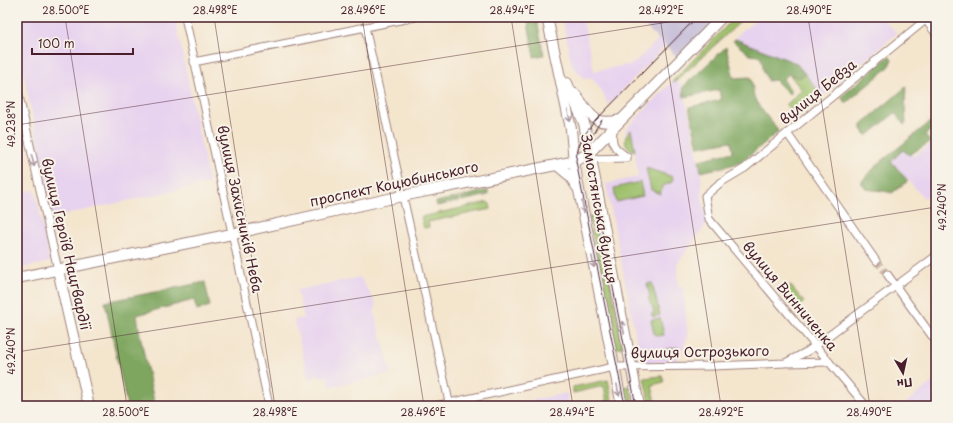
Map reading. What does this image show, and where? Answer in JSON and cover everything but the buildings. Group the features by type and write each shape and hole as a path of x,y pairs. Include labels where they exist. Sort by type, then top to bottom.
{"main road":[{"name":"Замостянська вулиця","path":"547,17 572,134 579,190 622,406"},
{"path":"596,187 592,156 620,120 722,17"},
{"path":"558,70 596,120 608,123 620,120"},
{"name":"Замостянська вулиця","path":"567,83 584,123 592,156"},
{"path":"572,134 578,149 592,156"},
{"path":"572,134 566,154 556,165 564,169 579,190"},
{"name":"проспект Коцюбинського","path":"17,278 232,234 402,196 556,165 575,163 592,156"},
{"path":"575,163 592,172 596,187"},
{"name":"Замостянська вулиця","path":"596,187 639,406"},
{"name":"вулиця Героїв Нацгвардії","path":"58,270 89,406"}],"street":[{"name":"вулиця Захисників Неба","path":"185,17 269,406"},
{"path":"194,62 415,17"},
{"path":"928,19 936,34"},
{"name":"вулиця Бевза","path":"705,196 720,183 745,168 928,19"},
{"path":"365,27 450,404"},
{"name":"вулиця Героїв Нацгвардії","path":"18,93 58,270"},
{"path":"592,156 627,158 617,150 612,141 613,128"},
{"path":"787,133 876,260"},
{"name":"вулиця Винниченка","path":"705,196 709,219 866,406"},
{"name":"вулиця Острозького","path":"435,406 450,404 614,367 785,363 808,351 936,256"},
{"path":"887,274 932,336"},
{"path":"785,363 829,362"}],"shaded area":[{"path":"17,17 175,17 209,183 53,217 17,42"},
{"path":"562,17 582,17 594,71 633,64 682,17 693,17 608,105 602,91 592,78 585,79 572,66"},
{"path":"636,17 722,17 680,60"},
{"path":"759,17 881,17 897,33 822,97 796,63 735,39 744,28 747,28"},
{"path":"673,81 674,83 676,81 683,87 701,172 702,196 707,223 677,264 678,287 683,286 688,336 677,361 639,363 639,352 606,184 638,177 635,151 628,147 625,142 626,129"},
{"path":"936,141 936,190 924,198 891,161 903,150 909,155 914,156"},
{"path":"35,190 50,262 17,269 17,194"},
{"path":"360,277 375,302 376,308 374,311 391,373 330,387 327,376 321,377 320,375 312,377 312,380 309,380 294,320 304,318 297,290"},
{"path":"936,379 936,406 902,406"},
{"path":"567,393 569,406 503,406"}],"green space":[{"path":"735,17 741,21 674,83 673,81"},
{"path":"537,21 544,55 534,57 528,22"},
{"path":"735,39 796,63 805,74 799,78 789,74 783,79 792,92 789,94 775,80 768,81 759,56 750,55 733,41"},
{"path":"726,47 734,78 750,77 756,101 776,127 778,132 740,163 701,172 699,160 733,152 731,141 698,147 689,107 721,100 719,90 684,97 683,87"},
{"path":"889,56 892,59 888,68 846,103 841,97"},
{"path":"789,74 799,78 805,74 822,96 801,113 797,108 792,112 786,105 802,90"},
{"path":"906,87 906,123 904,125 895,113 867,136 862,129 862,124"},
{"path":"930,122 934,127 925,135 930,142 909,155 903,150 891,161 908,181 892,193 866,189 861,182 877,165"},
{"path":"631,130 635,151 628,147 625,139"},
{"path":"646,168 673,177 672,182 663,186 660,194 651,190"},
{"path":"640,182 643,196 616,202 614,188"},
{"path":"488,190 488,195 462,201 461,197"},
{"path":"459,197 460,201 437,206 436,202"},
{"path":"488,202 491,209 428,222 429,227 424,228 421,217"},
{"path":"597,215 623,347 615,348 589,216"},
{"path":"205,282 210,306 197,310 194,300 137,315 155,406 127,406 105,302"},
{"path":"652,283 660,315 653,317 651,314 654,313 648,298 650,297 647,284"},
{"path":"790,285 804,302 800,306 785,289"},
{"path":"660,318 664,335 657,336 654,334 651,320"},
{"path":"678,347 674,355 662,356 658,351"},
{"path":"662,376 664,382 652,385 656,406 650,406 644,378"},
{"path":"608,380 613,406 606,406 605,402 607,402 604,386 573,393 573,387"},
{"path":"630,386 634,406 627,406 623,387"}],"tunnel":[{"path":"876,261 887,274"}],"tram line":[{"path":"625,406 576,161 578,149 582,139 596,120 697,17"},
{"path":"602,120 592,138 588,159 636,406"}]}
